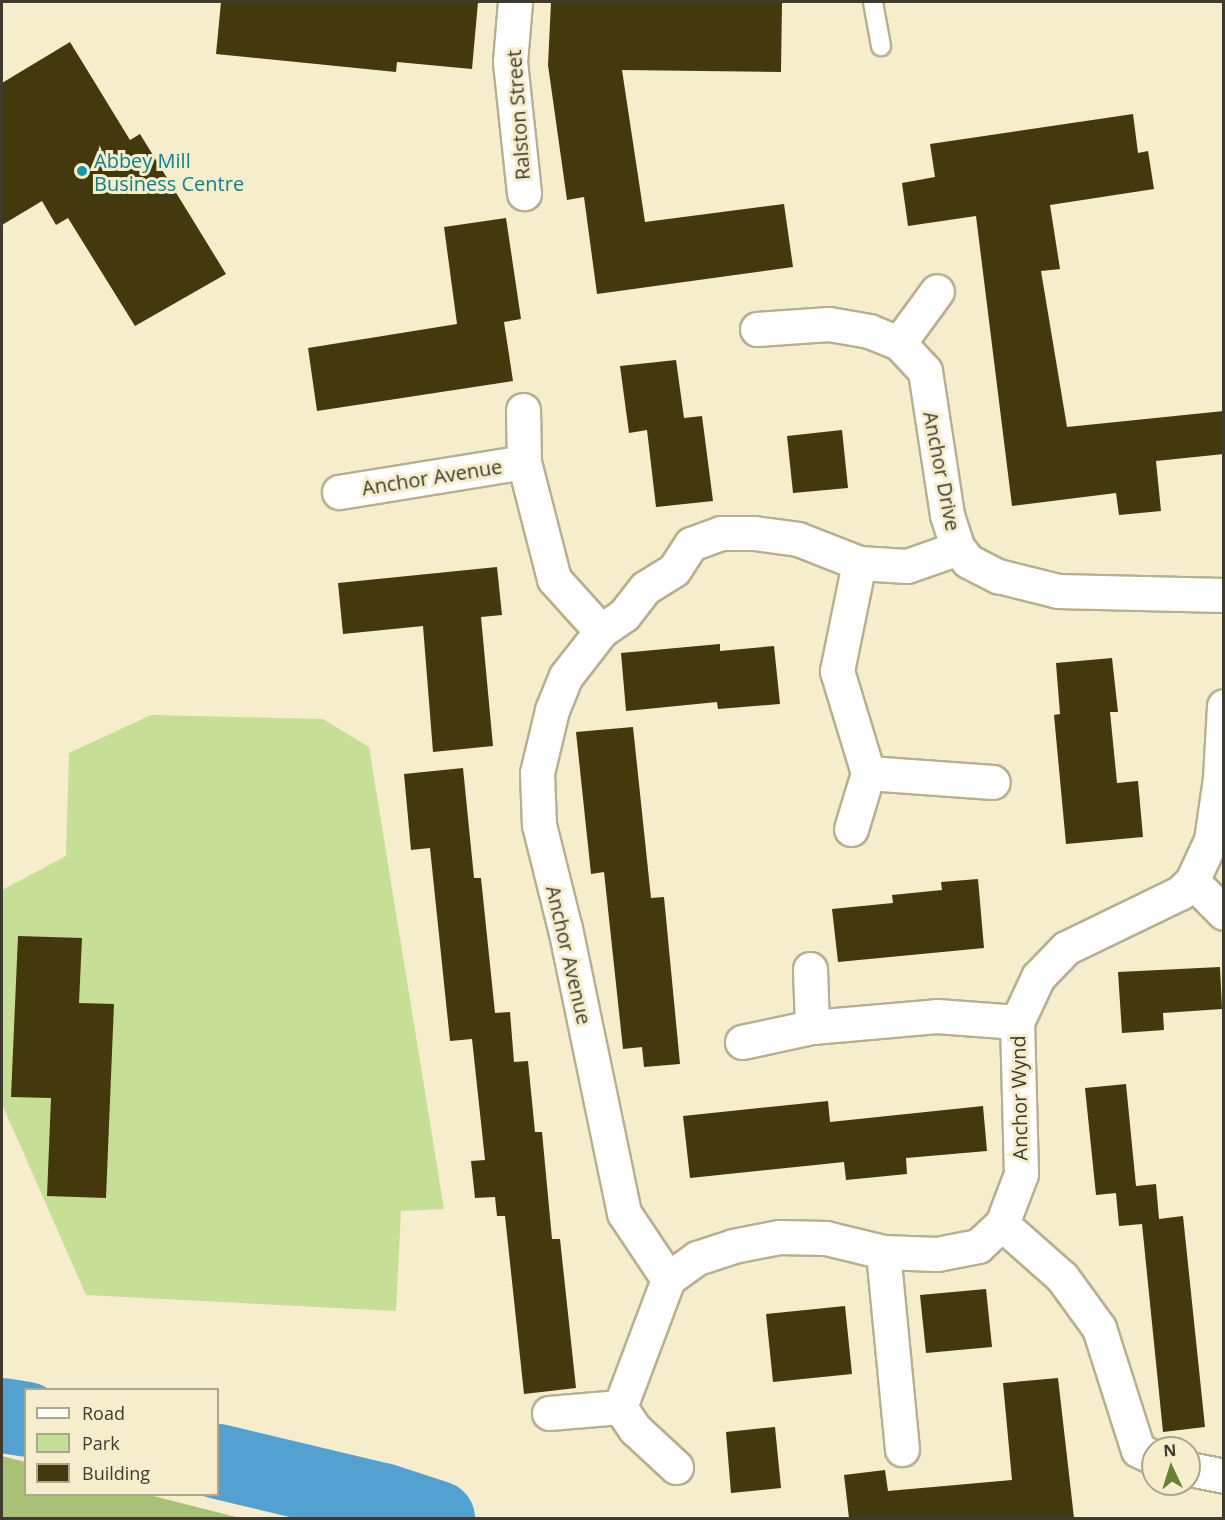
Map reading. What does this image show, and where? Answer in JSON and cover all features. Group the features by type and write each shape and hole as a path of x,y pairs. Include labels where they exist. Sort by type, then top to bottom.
{"street":[{"name":"Ralston Street","path":"515,2 510,62 524,193"},
{"path":"899,343 937,291"},
{"name":"Anchor Drive","path":"757,329 830,324 869,331 899,343 925,371 947,515 958,548 968,561 998,576 1058,591 1224,595"},
{"name":"Anchor Avenue","path":"523,410 524,462 554,579 601,631"},
{"name":"Anchor Avenue","path":"339,492 524,462"},
{"name":"Anchor Avenue","path":"668,1279 624,1213 565,929 539,825 537,773 552,710 566,676 601,631 624,615 645,588 674,570 691,544 721,533 798,539 859,563 907,566 958,548"},
{"path":"850,829 868,773 837,671 859,563"},
{"path":"1224,706 1220,778 1211,840 1192,881 1224,913"},
{"path":"868,773 993,782"},
{"name":"Anchor Wynd","path":"668,1279 697,1258 733,1246 779,1238 826,1238 883,1252 936,1254 978,1246 1002,1224 1021,1174 1017,1022 1038,977 1066,948 1180,892 1192,881"},
{"path":"810,969 812,1027"},
{"name":"Anchor Wynd","path":"742,1042 812,1027 936,1016 1017,1022"},
{"path":"1002,1224 1062,1277 1099,1328 1138,1450 1141,1451"},
{"path":"883,1252 902,1449"},
{"path":"620,1407 668,1279"},
{"path":"549,1413 620,1407"},
{"path":"620,1407 635,1429 676,1467"},
{"path":"1201,1473 1223,1480"}],"lane":[{"path":"873,2 880,46"}],"green space":[{"path":"151,715 323,719 369,747 444,1209 401,1211 396,1311 86,1295 2,1104 2,890 66,856 69,753"},
{"path":"2,1456 24,1462 24,1496 153,1496 240,1518 2,1518"}],"building":[{"path":"221,2 478,2 472,69 397,62 396,72 216,54"},
{"path":"551,2 782,2 781,72 622,70 645,222 784,204 793,267 597,294 584,197 567,200 548,65"},
{"name":"Abbey Mill Business Centre","path":"70,42 130,140 140,134 226,274 135,326 68,218 56,225 42,201 2,225 2,83"},
{"path":"1133,114 1138,153 1148,151 1154,189 1050,205 1060,269 1041,271 1067,427 1224,411 1224,454 1156,461 1161,511 1119,515 1116,493 1012,506 976,216 908,226 902,183 935,177 930,144"},
{"path":"506,218 521,319 504,322 513,381 317,411 308,348 457,324 444,227"},
{"path":"676,360 684,418 702,416 713,501 656,507 647,430 629,433 620,366"},
{"path":"842,430 848,488 793,493 787,436"},
{"path":"497,567 502,615 481,617 493,746 433,752 423,626 343,634 338,583"},
{"path":"720,644 720,651 774,646 780,704 718,709 717,702 626,711 621,653"},
{"path":"1112,658 1118,712 1110,712 1117,783 1138,781 1143,837 1066,844 1054,715 1060,714 1056,663"},
{"path":"633,727 651,898 664,897 680,1064 644,1067 642,1047 623,1049 604,872 591,874 576,732"},
{"path":"463,768 474,878 481,878 495,1013 510,1012 514,1062 528,1061 535,1132 542,1132 552,1239 560,1239 576,1388 524,1394 505,1216 497,1216 495,1197 475,1198 471,1161 485,1160 472,1039 450,1041 430,848 411,850 404,774"},
{"path":"978,879 984,948 838,962 832,909 893,903 892,895 942,890 941,882"},
{"path":"18,936 82,938 79,1003 114,1004 106,1198 47,1196 51,1098 11,1097"},
{"path":"1220,967 1222,1009 1163,1013 1164,1030 1122,1033 1118,972"},
{"path":"1126,1084 1136,1186 1156,1184 1159,1219 1183,1216 1205,1427 1163,1432 1142,1224 1119,1226 1116,1193 1096,1195 1085,1088"},
{"path":"828,1101 830,1122 983,1106 987,1151 906,1158 907,1174 846,1180 844,1162 690,1178 683,1116"},
{"path":"986,1289 992,1347 926,1353 920,1295"},
{"path":"845,1306 852,1374 773,1382 766,1314"},
{"path":"1058,1378 1074,1518 849,1518 844,1475 885,1470 888,1491 1012,1480 1003,1383"},
{"path":"775,1427 781,1488 731,1493 726,1432"}],"waterway":[{"path":"2,1415 24,1419"},
{"path":"219,1461 382,1500 437,1518"}],"place":[{"name":"Abbey Mill Business Centre","path":"82,171"}]}
